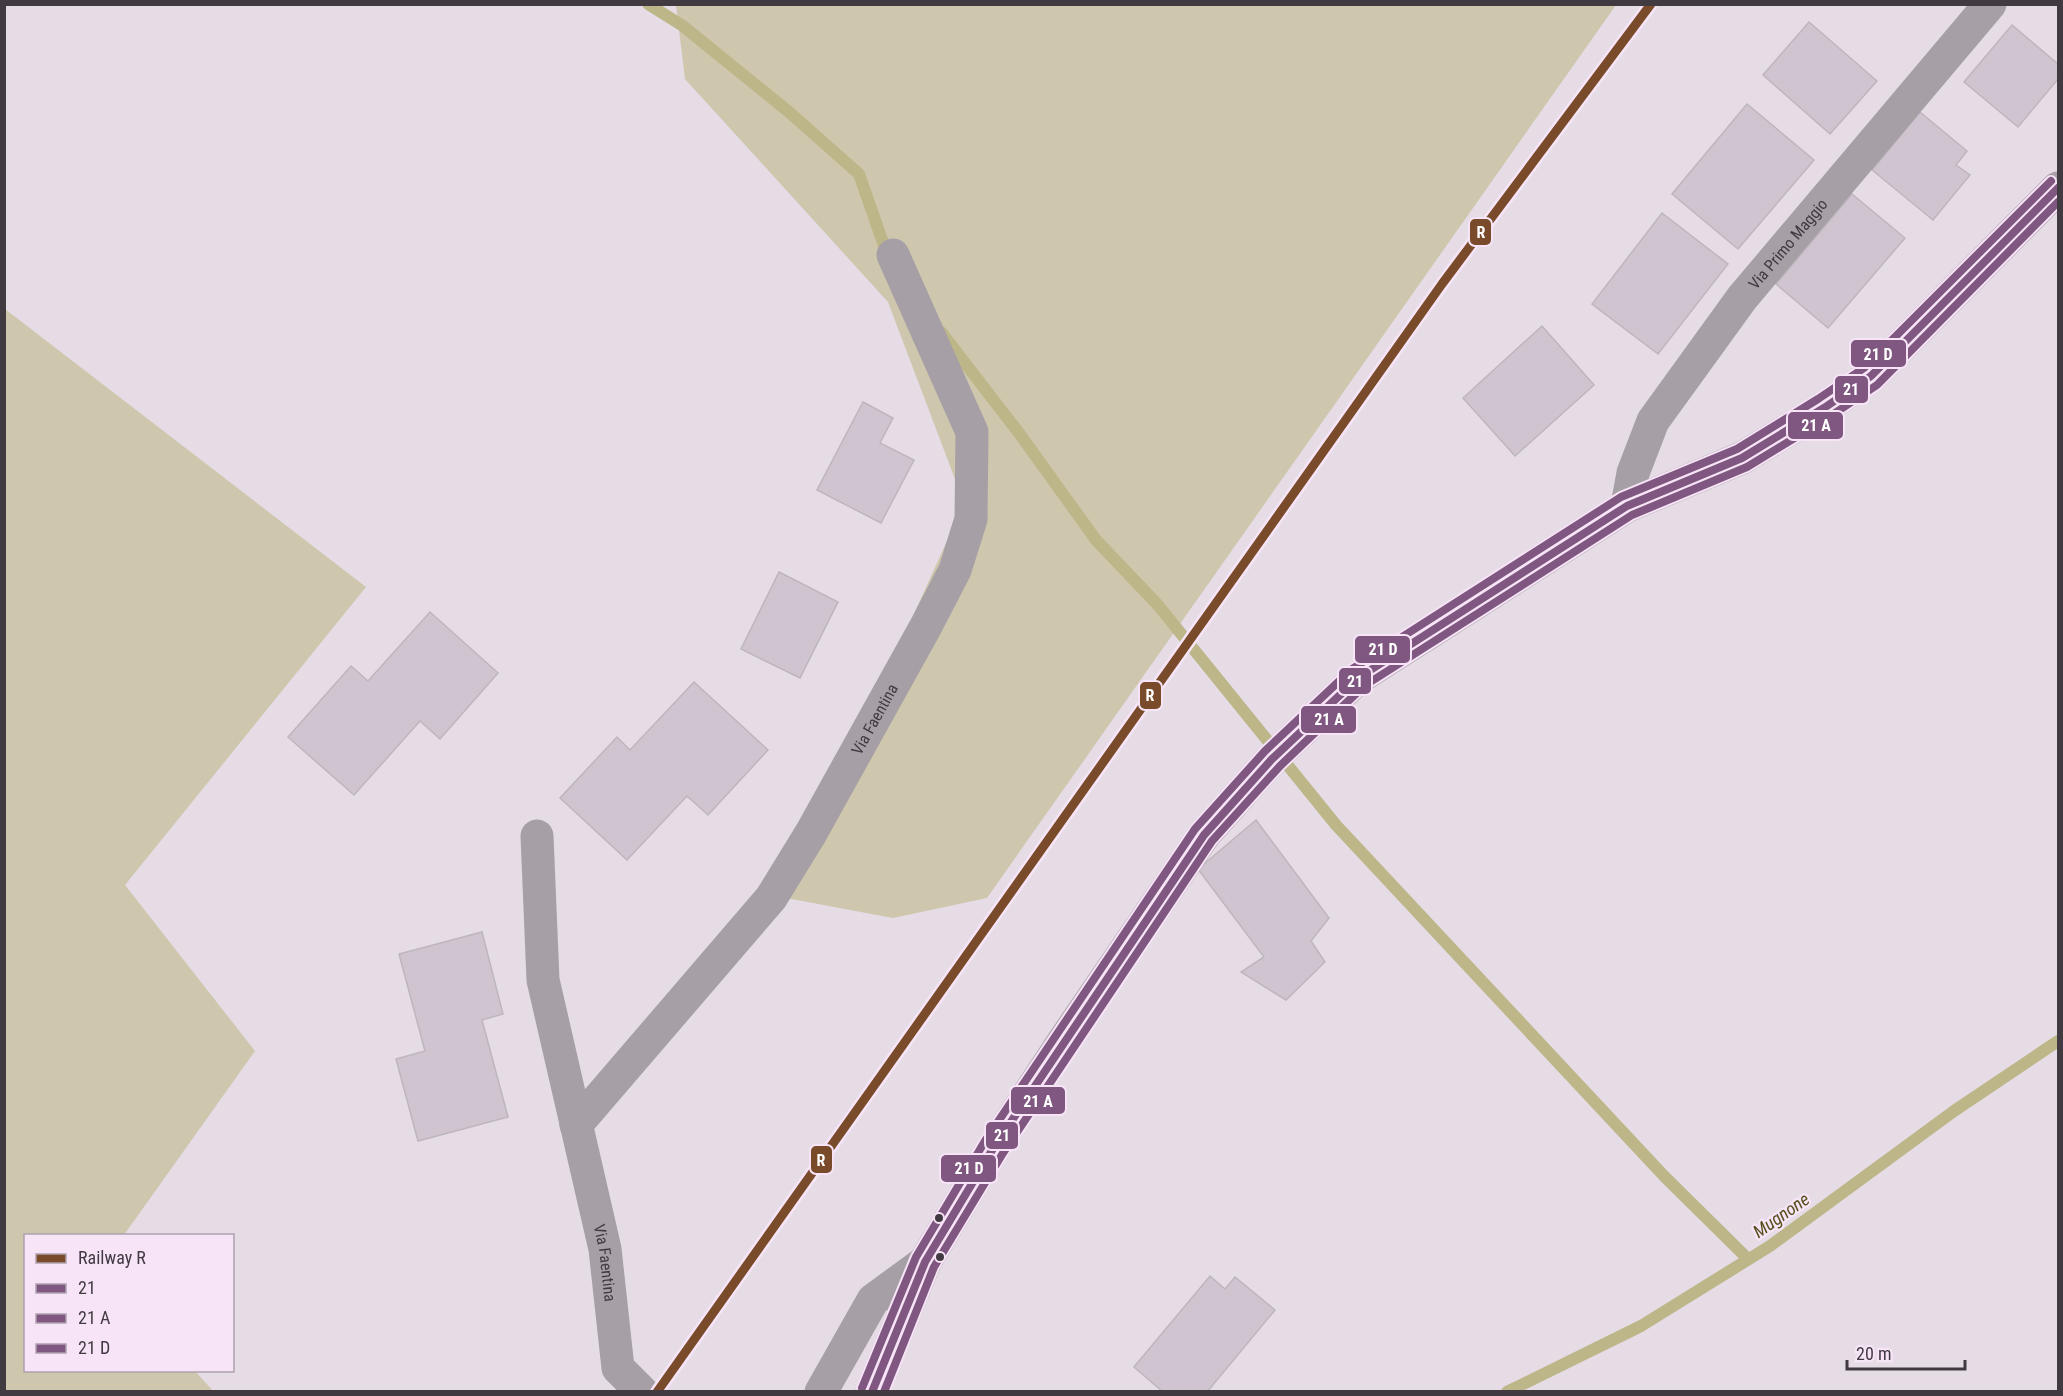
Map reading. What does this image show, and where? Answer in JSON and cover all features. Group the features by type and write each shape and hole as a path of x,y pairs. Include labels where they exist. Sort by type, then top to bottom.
{"main road":[{"path":"873,1392 925,1262 988,1157 1197,845 1272,759 1358,678 1627,506 1742,458 1871,376 2058,188"}],"street":[{"name":"Via Primo Maggio","path":"1627,506 1633,473 1653,421 1742,298 1990,4"},
{"name":"Via Faentina","path":"576,1125 771,898 817,822 955,570 970,519 972,432 892,255"},
{"name":"Via Faentina","path":"537,836 543,980 605,1249 618,1368 642,1392"},
{"path":"821,1392 873,1300 925,1262"}],"shaded area":[{"path":"676,5 1616,5 987,898 893,918 786,898 964,503 888,302 685,79"},
{"path":"5,309 366,587 125,885 255,1051 125,1234 24,1234 24,1372 196,1372 213,1391 5,1391"}],"building":[{"path":"1809,22 1877,81 1830,134 1763,75"},
{"path":"2012,25 2058,64 2058,79 2018,127 1964,82"},
{"path":"1747,104 1814,160 1738,249 1672,194"},
{"path":"1920,112 1967,151 1956,165 1970,175 1933,220 1872,170"},
{"path":"1852,194 1905,238 1828,328 1776,284"},
{"path":"1662,213 1728,264 1658,354 1592,304"},
{"path":"1542,326 1594,385 1515,456 1463,398"},
{"path":"863,402 893,418 880,443 914,460 881,523 817,490"},
{"path":"779,572 838,602 800,678 741,649"},
{"path":"430,612 498,673 440,739 420,721 354,795 288,737 351,666 368,681"},
{"path":"694,682 768,750 708,815 687,796 627,860 560,798 617,737 630,750"},
{"path":"1256,820 1329,918 1311,941 1325,962 1286,1000 1241,972 1264,957 1198,869"},
{"path":"482,932 503,1014 482,1020 508,1117 418,1141 396,1059 425,1051 399,954"},
{"path":"1210,1276 1225,1289 1235,1277 1275,1310 1207,1392 1163,1392 1134,1367"}],"waterway":[{"path":"648,4 683,26 789,112 859,174 888,257"},
{"path":"941,332 1019,433 1096,540 1157,604 1336,825 1664,1176 1748,1259"},
{"name":"Mugnone","path":"1507,1392 1641,1326 1770,1246 1954,1111 2058,1041"}],"rail line":[{"name":"R","path":"657,1392 1442,284 1651,4"}],"transit line":[{"path":"862,1388 916,1257 985,1141 1195,829 1265,751 1352,669 1621,497 1737,449 1864,368 2051,181"},
{"name":"21","path":"872,1392 925,1262 994,1147 1204,835 1272,759 1358,678 1627,506 1742,458 1871,376 2058,188"},
{"path":"884,1392 934,1267 1003,1153 1212,841 1280,766 1364,686 1632,515 1747,467 1877,385 2058,202"}]}
